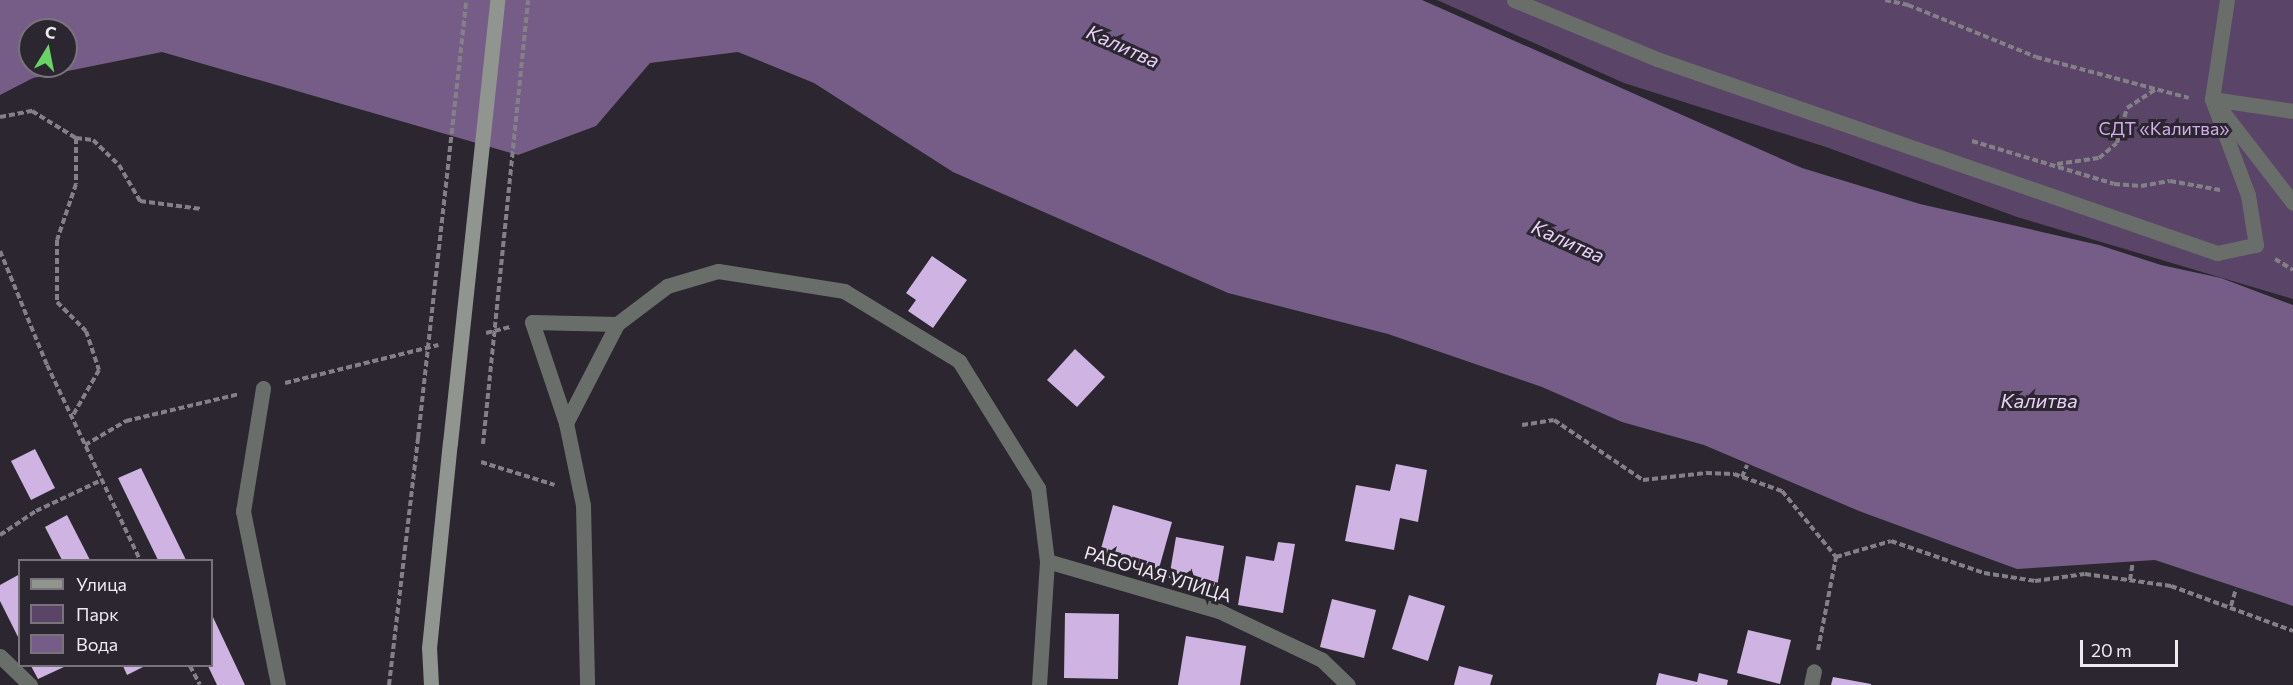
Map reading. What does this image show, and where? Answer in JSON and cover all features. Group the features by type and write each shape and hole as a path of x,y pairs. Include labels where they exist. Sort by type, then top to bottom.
{"main road":[{"path":"431,685 429,648 497,0"}],"street":[{"path":"1514,0 1657,59 2217,253 2256,245 2248,195 2212,99 2227,0"},
{"path":"2212,99 2293,111"},
{"path":"2212,99 2293,203"},
{"path":"566,423 617,324 667,286 718,271 844,291 959,361 1038,488 1047,561 1039,685"},
{"path":"586,685 579,487 566,423 532,322 617,324"},
{"path":"263,388 243,511 278,685"},
{"name":"РАБОЧАЯ УЛИЦА","path":"1047,561 1219,610 1322,660 1347,685"},
{"path":"0,656 30,685"}],"path":[{"path":"389,685 466,0"},
{"path":"483,444 528,0"},
{"path":"1885,0 1908,5 2036,57 2196,100 2212,99"},
{"path":"2054,165 2099,158 2117,143 2127,108 2156,89"},
{"path":"0,117 32,111 76,138 93,140 119,165 140,201 201,209"},
{"path":"72,417 99,370 86,331 57,302 57,240 76,184 76,138"},
{"path":"0,251 47,365 139,559"},
{"path":"476,336 532,322"},
{"path":"85,446 126,421 442,344"},
{"path":"1522,425 1554,420 1643,480 1706,473 1742,477 1782,491 1836,557"},
{"path":"481,462 555,485 579,487"},
{"path":"1742,477 1747,465"},
{"path":"0,535 36,511 102,480"},
{"path":"1836,557 1891,540 1984,573 2036,581 2085,574 2171,586 2293,631"},
{"path":"1813,678 1836,557"},
{"path":"2130,580 2133,562"},
{"path":"2230,606 2236,589"},
{"path":"191,667 200,685"}],"green space":[{"name":"СДТ «Калитва»","path":"1437,0 2293,0 2293,299 2017,217 1826,147 1624,83"}],"water":[{"name":"Калитва","path":"0,0 1422,0 1802,168 1920,204 2099,245 2161,265 2221,278 2293,305 2293,606 2155,560 2017,569 1859,511 1704,445 1622,422 1542,387 1388,334 1228,293 953,172 814,83 738,52 650,63 596,126 518,155 162,52 78,69 78,18 18,18 18,78 33,78 0,95"}],"building":[{"path":"932,256 967,280 933,328 908,311 916,300 906,293"},
{"path":"1075,349 1105,377 1077,407 1047,380"},
{"path":"35,449 55,488 31,500 11,461"},
{"path":"1396,464 1427,470 1418,522 1400,518 1394,550 1345,541 1356,485 1390,491"},
{"path":"141,468 186,559 158,559 118,478"},
{"path":"1113,505 1172,522 1158,572 1099,556"},
{"path":"67,515 89,559 61,559 45,527"},
{"path":"1176,537 1224,546 1217,587 1169,578"},
{"path":"1278,542 1295,544 1283,613 1238,605 1246,556 1274,561"},
{"path":"18,575 18,637 0,601 0,585"},
{"path":"1409,595 1445,606 1428,661 1392,649"},
{"path":"1332,599 1376,610 1364,658 1320,647"},
{"path":"1065,613 1119,614 1118,679 1064,678"},
{"path":"213,617 245,685 217,685 208,667 213,667"},
{"path":"1748,630 1791,640 1780,684 1737,673"},
{"path":"1186,636 1246,646 1240,685 1178,685"},
{"path":"1459,666 1493,675 1490,685 1454,685"},
{"path":"32,667 64,667 38,679"},
{"path":"123,667 143,667 127,675"},
{"path":"1659,673 1697,682 1699,673 1728,680 1727,685 1656,685"},
{"path":"1833,677 1871,684 1871,685 1831,685"}]}
